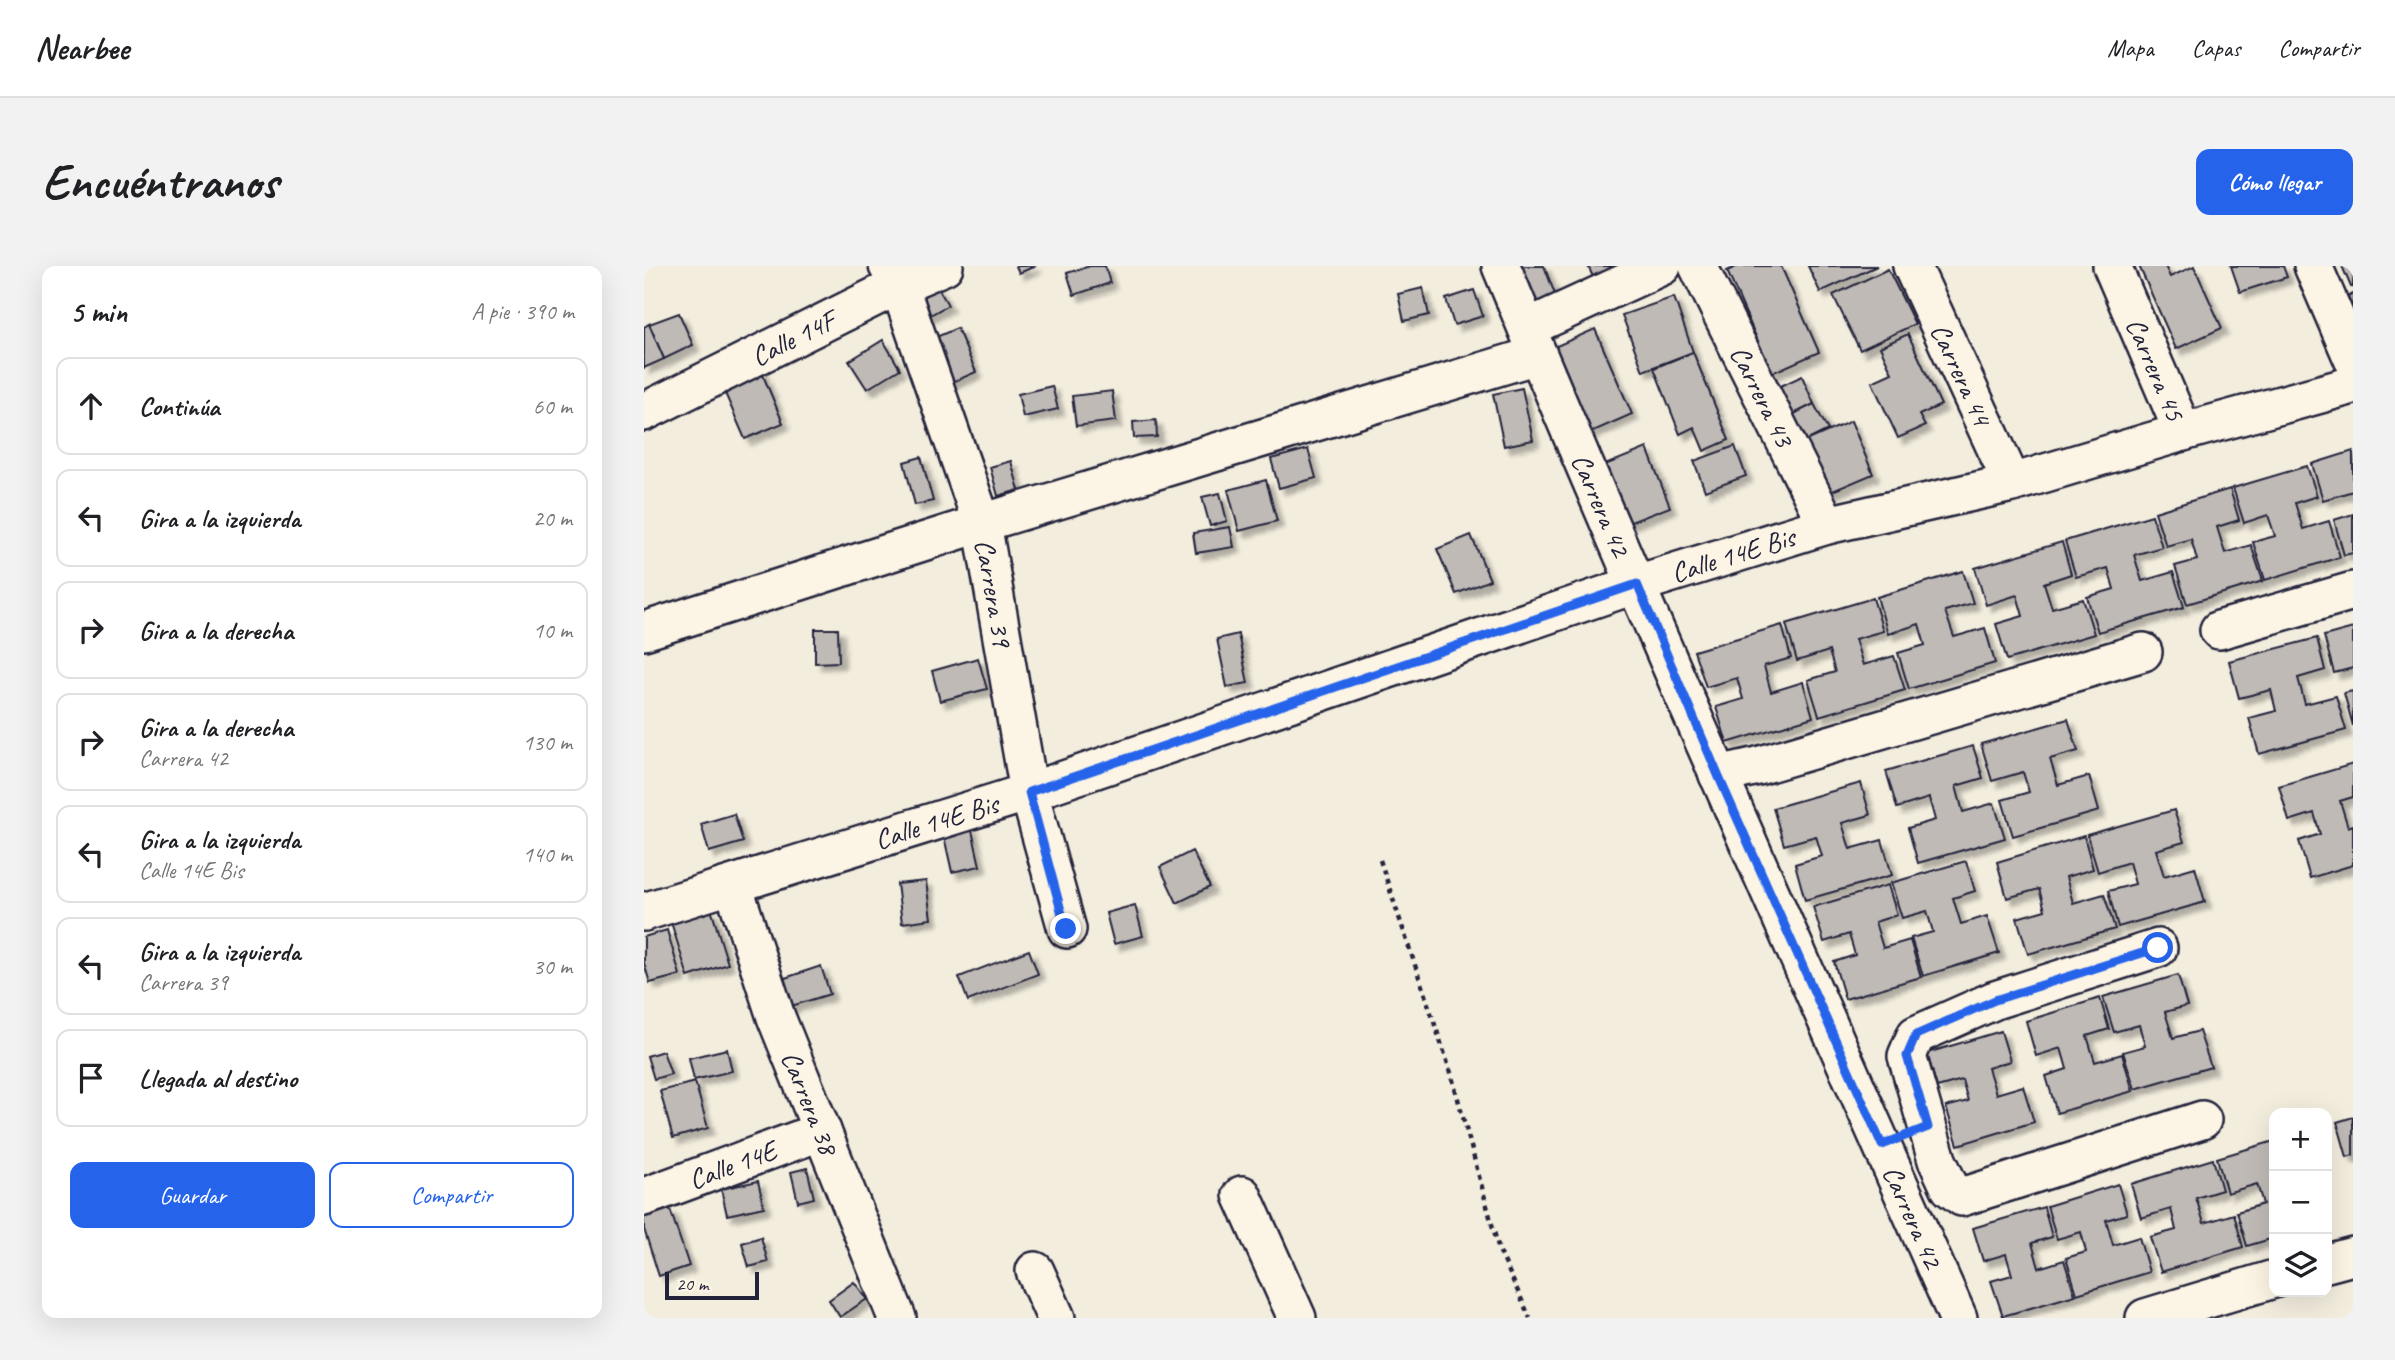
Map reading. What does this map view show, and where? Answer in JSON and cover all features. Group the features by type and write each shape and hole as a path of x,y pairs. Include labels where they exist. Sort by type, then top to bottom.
{"street":[{"name":"Calle 14F","path":"644,412 894,276 944,266"},
{"name":"Carrera 42","path":"1501,266 1718,775 1958,1318"},
{"path":"644,631 1532,342 1662,266"},
{"name":"Carrera 43","path":"1698,266 1827,525"},
{"name":"Carrera 44","path":"1912,266 2012,483"},
{"name":"Carrera 45","path":"2112,266 2183,432"},
{"path":"2313,266 2353,359"},
{"name":"Carrera 39","path":"894,276 982,523 1029,792 1066,929"},
{"name":"Calle 14E Bis","path":"644,912 1029,792 1637,584 1827,525 2012,483 2353,385"},
{"path":"2218,630 2353,591"},
{"path":"1718,775 1758,766 2143,652"},
{"name":"Carrera 38","path":"733,885 776,1017 897,1318"},
{"path":"2158,948 1995,1000 1916,1035 1907,1056 1937,1160 1950,1188 1962,1197 2202,1120"},
{"path":"1882,1145 1928,1127"},
{"name":"Calle 14E","path":"644,1197 822,1131"},
{"path":"1242,1195 1297,1318"},
{"path":"2332,1262 2353,1256"},
{"path":"1035,1271 1056,1318"},
{"path":"2145,1318 2269,1281"}],"path":[{"path":"1380,860 1451,1073 1499,1250 1530,1318"}],"building":[{"path":"1016,266 1036,266 1019,273"},
{"path":"1090,266 1105,266 1110,283 1074,295 1067,273"},
{"path":"1518,266 1544,266 1558,302 1536,311"},
{"path":"1588,266 1643,266 1598,288"},
{"path":"1738,266 1781,266 1819,352 1772,373 1727,271"},
{"path":"1808,266 1877,266 1820,292"},
{"path":"2139,266 2165,266 2170,277 2194,266 2222,328 2176,349"},
{"path":"2231,266 2283,266 2287,277 2240,292"},
{"path":"2342,266 2353,266 2353,287 2351,287"},
{"path":"1888,269 1915,324 1860,350 1833,295"},
{"path":"937,286 948,305 921,320 910,300"},
{"path":"1423,288 1429,315 1404,321 1398,294"},
{"path":"1474,290 1483,316 1454,325 1446,299"},
{"path":"2353,294 2353,316 2347,296"},
{"path":"1674,297 1693,352 1643,371 1622,315"},
{"path":"679,313 693,345 664,359 649,324"},
{"path":"649,324 664,359 644,368 644,327"},
{"path":"957,328 976,372 946,385 927,341"},
{"path":"1595,329 1632,414 1589,433 1552,348"},
{"path":"1908,334 1941,405 1919,415 1925,426 1898,438 1872,382 1892,373 1880,347"},
{"path":"883,340 900,369 867,389 849,361"},
{"path":"1693,352 1729,440 1704,451 1694,427 1680,434 1654,368"},
{"path":"760,368 783,423 745,439 721,384"},
{"path":"1802,376 1814,404 1790,416 1774,389"},
{"path":"1052,386 1058,409 1023,417 1018,394"},
{"path":"1522,388 1533,440 1504,446 1493,394"},
{"path":"1112,391 1116,421 1076,426 1072,396"},
{"path":"1814,404 1828,430 1804,442 1790,416"},
{"path":"1156,420 1157,437 1134,438 1133,422"},
{"path":"1851,421 1873,474 1828,493 1804,442"},
{"path":"1735,446 1746,476 1705,491 1694,461"},
{"path":"1647,448 1670,507 1623,525 1600,467"},
{"path":"1308,449 1316,478 1279,488 1271,459"},
{"path":"2353,451 2353,491 2323,500 2312,464"},
{"path":"921,457 933,501 915,505 904,462"},
{"path":"1011,461 1019,490 998,496 990,467"},
{"path":"2307,466 2317,496 2295,503 2303,529 2329,521 2340,557 2265,580 2253,542 2275,536 2268,515 2244,523 2233,488"},
{"path":"1266,480 1277,521 1239,531 1228,490"},
{"path":"2230,489 2239,520 2217,527 2225,553 2251,545 2263,581 2187,604 2175,566 2197,560 2191,539 2166,546 2155,512"},
{"path":"1220,493 1227,521 1210,526 1202,497"},
{"path":"2353,514 2353,553 2344,555 2334,520"},
{"path":"2152,515 2162,547 2134,555 2142,581 2173,572 2184,607 2098,632 2087,597 2114,589 2108,568 2076,577 2065,541"},
{"path":"1230,527 1234,547 1196,553 1193,533"},
{"path":"1471,535 1490,580 1456,594 1437,549"},
{"path":"2062,542 2071,574 2044,583 2052,608 2083,599 2094,634 2007,660 1996,624 2023,616 2017,595 1986,605 1975,568"},
{"path":"1963,571 1973,603 1945,611 1954,637 1985,628 1995,663 1909,689 1898,653 1925,645 1919,624 1888,634 1877,597"},
{"path":"1873,598 1883,631 1855,639 1863,665 1894,656 1905,690 1819,716 1808,680 1835,672 1829,651 1797,661 1786,624"},
{"path":"1782,625 1791,658 1764,666 1771,692 1803,682 1813,717 1727,743 1716,707 1743,699 1737,678 1706,687 1694,651"},
{"path":"2353,628 2353,668 2334,673 2324,636"},
{"path":"815,629 838,629 839,662 815,663"},
{"path":"1238,634 1248,683 1227,687 1217,639"},
{"path":"2317,638 2325,670 2298,678 2305,704 2336,696 2346,730 2259,754 2249,718 2276,711 2271,690 2239,698 2229,661"},
{"path":"978,658 987,689 940,701 932,671"},
{"path":"2353,691 2353,726 2344,693"},
{"path":"2068,719 2078,751 2050,759 2058,785 2089,776 2099,811 2013,836 2002,800 2029,792 2023,772 1992,781 1981,744"},
{"path":"1973,746 1983,778 1956,786 1963,812 1994,803 2005,838 1918,863 1908,828 1935,820 1929,798 1897,808 1886,771"},
{"path":"2353,764 2353,797 2340,801 2348,827 2353,825 2353,865 2310,878 2299,841 2320,834 2314,813 2289,821 2279,786"},
{"path":"1861,783 1870,815 1842,823 1850,849 1882,840 1892,875 1805,900 1795,864 1822,856 1816,836 1784,845 1773,808"},
{"path":"2174,810 2184,842 2156,850 2164,876 2195,867 2205,902 2118,927 2108,891 2135,884 2129,862 2098,872 2087,835"},
{"path":"734,814 743,842 709,852 701,824"},
{"path":"971,826 980,866 952,872 943,832"},
{"path":"2084,836 2093,869 2066,877 2073,903 2104,894 2115,929 2028,954 2017,918 2045,910 2039,889 2007,898 1997,862"},
{"path":"1192,851 1210,887 1177,903 1160,867"},
{"path":"1966,861 1975,891 1953,898 1961,924 1987,916 1999,953 1923,976 1911,938 1933,932 1927,911 1902,918 1891,883"},
{"path":"926,881 931,919 902,923 897,884"},
{"path":"1888,885 1897,915 1875,922 1883,948 1910,940 1921,977 1845,999 1834,962 1855,955 1849,934 1824,942 1813,907"},
{"path":"1135,905 1143,936 1114,944 1106,913"},
{"path":"711,909 728,964 688,977 671,922"},
{"path":"667,930 680,975 650,983 644,963 644,937"},
{"path":"1029,950 1038,974 968,1001 959,977"},
{"path":"821,966 830,994 785,1008 776,981"},
{"path":"2178,975 2187,1006 2165,1012 2173,1038 2199,1031 2211,1067 2135,1089 2123,1052 2145,1046 2139,1025 2114,1032 2103,997"},
{"path":"2100,998 2109,1029 2087,1036 2095,1062 2122,1054 2133,1091 2057,1113 2046,1076 2067,1069 2061,1048 2036,1056 2026,1021"},
{"path":"2001,1031 2010,1061 1988,1068 1996,1094 2023,1086 2034,1122 1958,1145 1946,1107 1968,1101 1962,1080 1937,1087 1927,1053"},
{"path":"727,1049 732,1071 694,1080 689,1058"},
{"path":"663,1051 671,1074 654,1079 647,1056"},
{"path":"695,1082 708,1128 673,1138 660,1091"},
{"path":"2353,1117 2353,1155 2347,1157 2337,1122"},
{"path":"2269,1142 2269,1239 2247,1246 2237,1212 2263,1204 2257,1184 2227,1193 2217,1158"},
{"path":"2213,1159 2222,1190 2196,1198 2204,1223 2234,1214 2243,1247 2161,1272 2150,1237 2176,1230 2171,1209 2141,1218 2131,1184"},
{"path":"807,1168 814,1198 798,1202 791,1172"},
{"path":"758,1181 764,1207 727,1215 721,1189"},
{"path":"2118,1184 2127,1214 2106,1220 2113,1245 2139,1237 2149,1272 2077,1294 2066,1258 2086,1252 2081,1232 2057,1239 2047,1206"},
{"path":"2044,1207 2052,1237 2032,1243 2039,1268 2064,1260 2075,1295 2003,1316 1991,1281 2012,1275 2006,1254 1983,1261 1973,1228"},
{"path":"670,1209 689,1266 659,1276 644,1229 644,1217"},
{"path":"761,1237 768,1262 749,1267 742,1243"},
{"path":"854,1282 867,1299 840,1317 829,1300"}],"route":[{"path":"1066,929 1029,792 1637,584 1718,775 1882,1145 1928,1127 1907,1056 1916,1035 1995,1000 2158,948"}]}
